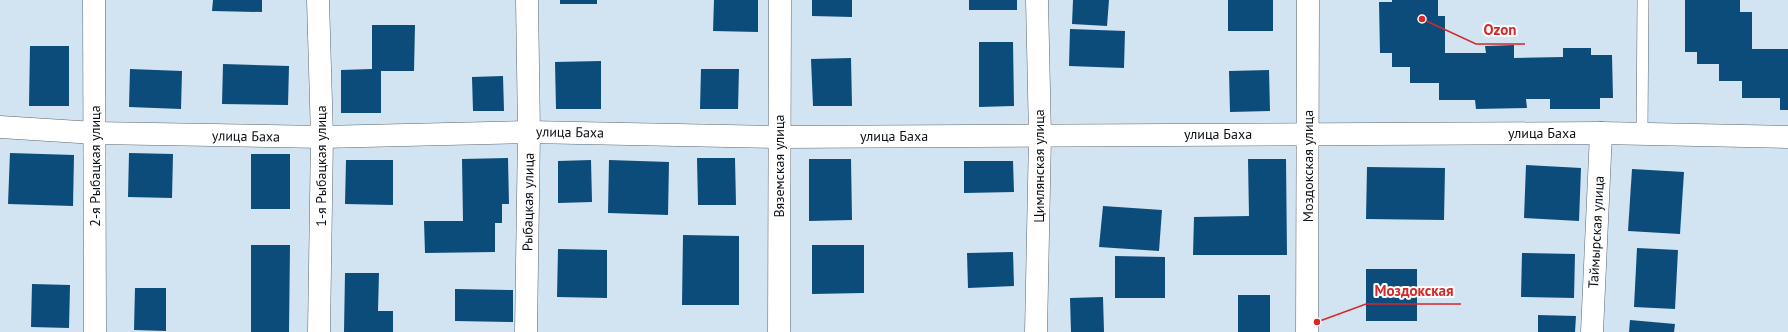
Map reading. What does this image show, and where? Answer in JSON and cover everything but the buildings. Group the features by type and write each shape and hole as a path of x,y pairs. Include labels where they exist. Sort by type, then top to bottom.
{"street":[{"name":"2-я Рыбацкая улица","path":"94,0 94,332"},
{"name":"1-я Рыбацкая улица","path":"318,0 322,137 319,332"},
{"name":"Рыбацкая улица","path":"526,332 529,132 527,0"},
{"name":"Вяземская улица","path":"779,332 780,0"},
{"name":"Цимлянская улица","path":"1036,332 1040,136 1037,0"},
{"name":"Моздокская улица","path":"1307,332 1308,0"},
{"name":"улица Баха","path":"0,127 95,132 322,137 529,132 780,137 1601,133 1788,137"},
{"name":"Таймырская улица","path":"1592,332 1601,133"}],"lane":[{"path":"1642,134 1643,0"}],"place":[{"name":"Ozon","path":"1422,19"},
{"name":"Моздокская","path":"1317,322"}]}
